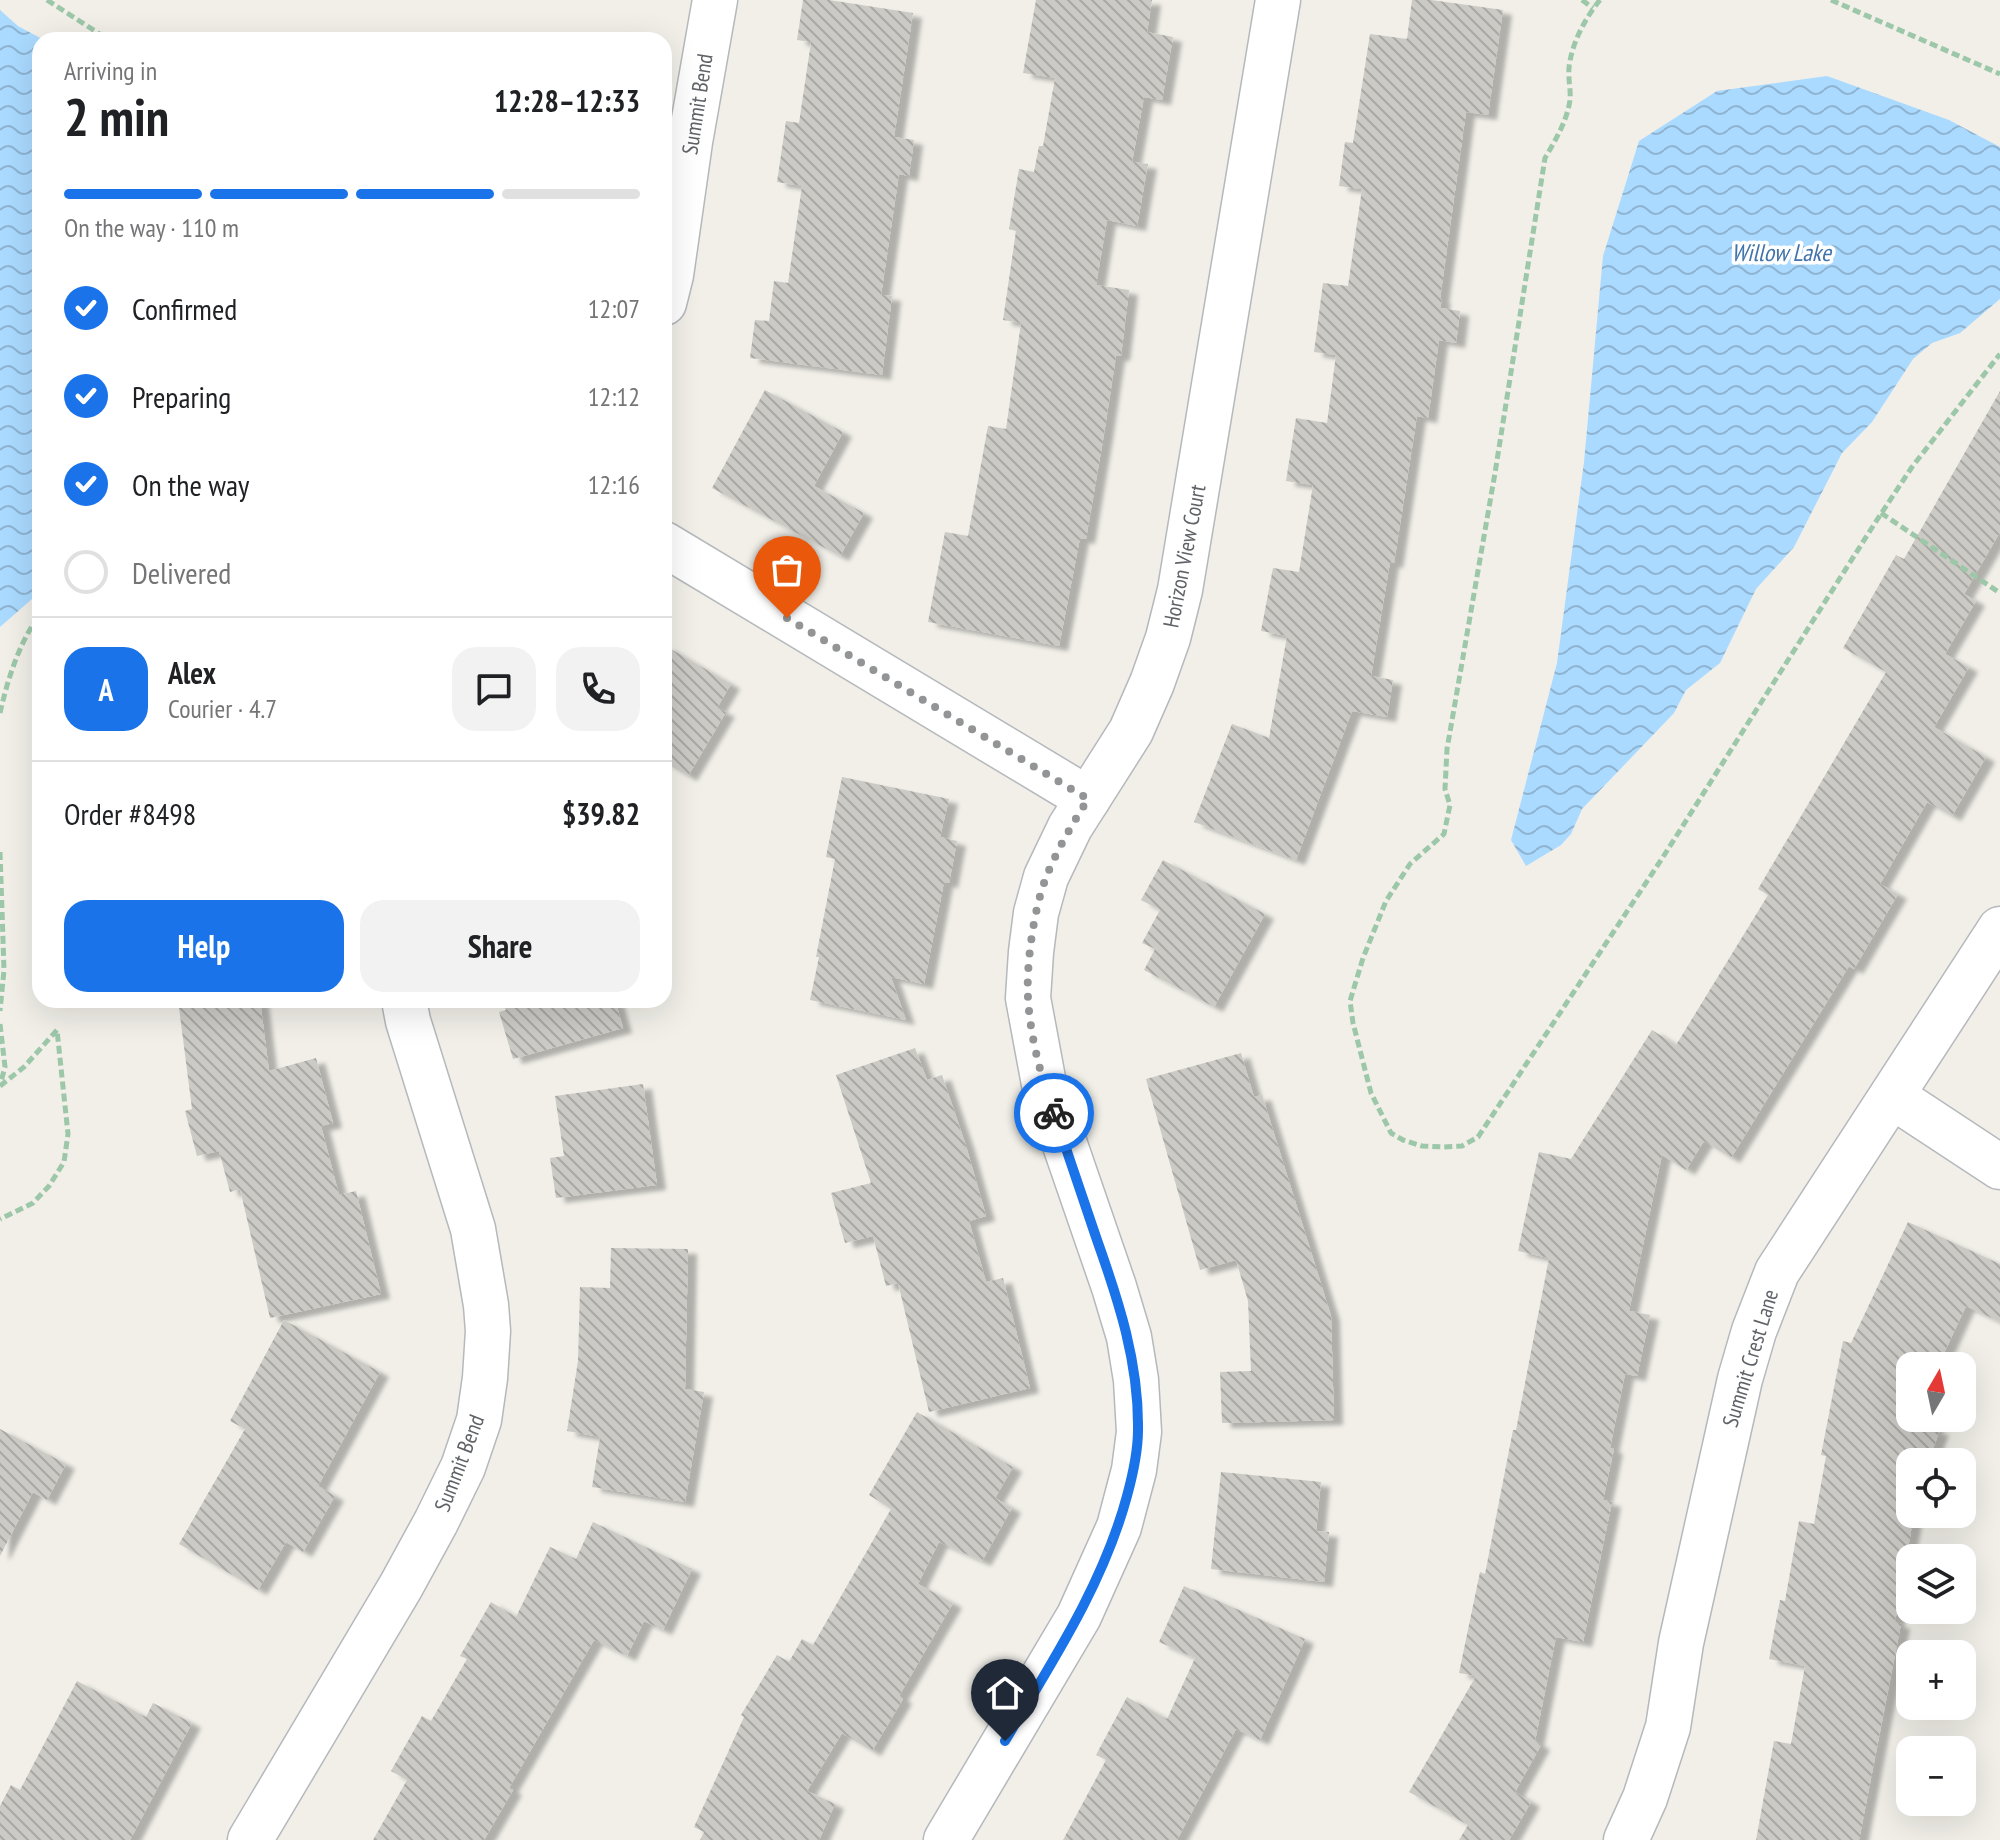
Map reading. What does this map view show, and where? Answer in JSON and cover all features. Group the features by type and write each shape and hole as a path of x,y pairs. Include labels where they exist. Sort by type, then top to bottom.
{"street":[{"name":"Summit Bend","path":"672,268 715,0"},
{"name":"Horizon View Court","path":"946,1840 1079,1616 1119,1527 1134,1470 1139,1432 1136,1380 1129,1337 1044,1084 1028,998 1031,952 1036,913 1046,877 1070,827 1131,731 1168,638 1180,590 1278,0"},
{"path":"672,549 1088,799"},
{"name":"Summit Crest Lane","path":"1626,1840 1645,1798 1668,1727 1681,1643 1740,1379 1754,1331 1777,1272 2000,929"},
{"name":"Summit Bend","path":"250,1840 436,1522 463,1467 479,1420 488,1331 473,1229 406,1008"},
{"path":"1892,1096 2000,1167"}],"path":[{"path":"47,0 97,32"},
{"path":"1582,0 1593,8"},
{"path":"1600,0 1581,29 1569,64 1570,99 1565,118 1545,158 1447,749 1445,789 1450,805 1448,819 1444,834 1410,864 1386,901 1350,1001 1371,1093 1391,1133 1422,1146 1443,1147 1462,1146 1478,1137 1663,857 1881,513 1912,467 2000,354"},
{"path":"1831,0 2000,74"},
{"path":"1881,513 2000,593"},
{"path":"0,713 16,657 32,625"},
{"path":"0,852 4,970 0,1011"},
{"path":"0,1024 5,1067 0,1086"},
{"path":"0,1086 24,1067 57,1030 68,1134 64,1162 49,1186 33,1203 0,1219"}],"water":[{"path":"0,10 32,34 32,599 0,627"},
{"name":"Willow Lake","path":"1827,76 1949,120 2000,147 2000,299 1960,333 1932,343 1913,359 1872,422 1842,453 1794,547 1756,589 1720,663 1686,690 1674,713 1582,809 1571,834 1561,845 1526,866 1511,840 1557,663 1584,462 1603,256 1639,141 1717,91"}],"building":[{"path":"803,0 829,0 913,13 894,137 914,140 909,176 899,174 881,295 892,296 882,375 750,358 755,320 769,321 774,281 788,283 802,186 777,182 786,121 799,123 811,42 797,40"},
{"path":"1036,0 1152,0 1147,32 1173,37 1162,100 1144,97 1132,162 1148,164 1137,226 1107,220 1096,285 1129,290 1121,356 1116,356 1086,539 1080,538 1059,646 928,622 945,532 968,536 988,426 1006,429 1021,323 1003,320 1016,231 1009,229 1019,169 1034,172 1039,146 1043,146 1055,78 1023,73"},
{"path":"1412,0 1503,10 1488,115 1466,112 1440,299 1440,308 1460,311 1456,343 1439,340 1428,418 1417,416 1394,563 1390,562 1371,676 1393,680 1387,717 1352,711 1296,860 1194,822 1232,724 1269,738 1287,636 1261,631 1273,568 1299,572 1313,485 1286,481 1296,418 1327,423 1336,355 1314,352 1323,283 1348,286 1362,189 1339,186 1345,142 1353,143 1370,34 1407,39"},
{"path":"765,390 843,432 814,486 864,513 840,556 712,488"},
{"path":"2000,391 2000,532 1964,594 1976,601 1945,654 1969,667 1934,727 1986,757 1952,816 1927,802 1880,884 1898,894 1854,969 1849,966 1731,1158 1704,1141 1686,1170 1662,1155 1629,1311 1650,1315 1637,1376 1625,1374 1603,1500 1612,1502 1583,1642 1556,1637 1535,1741 1541,1745 1515,1792 1531,1802 1509,1840 1459,1840 1468,1825 1409,1792 1476,1676 1459,1673 1480,1572 1485,1574 1549,1258 1518,1251 1539,1152 1571,1159 1652,1030 1676,1045 1768,895 1758,889 1886,672 1843,648 1896,555 1904,559"},
{"path":"672,650 731,684 717,708 726,712 688,776 672,767"},
{"path":"842,777 949,799 940,837 957,841 949,883 944,882 924,984 891,977 906,1020 810,1000 835,859 826,857"},
{"path":"1163,860 1265,914 1214,1007 1144,970 1155,949 1142,943 1160,910 1141,900"},
{"path":"179,1008 261,1008 269,1071 316,1058 333,1123 321,1126 339,1195 356,1191 381,1294 270,1318 240,1189 230,1192 219,1151 197,1156 185,1111 192,1109"},
{"path":"617,1008 623,1028 513,1059 499,1012"},
{"path":"915,1048 927,1080 942,1075 986,1216 969,1221 986,1282 1003,1278 1030,1388 929,1412 898,1283 886,1286 873,1236 845,1243 831,1193 871,1183 836,1075"},
{"path":"1241,1053 1254,1097 1262,1095 1331,1316 1334,1420 1222,1423 1220,1372 1251,1371 1248,1301 1236,1260 1200,1270 1146,1079"},
{"path":"643,1084 657,1185 556,1198 550,1158 564,1156 555,1096"},
{"path":"1908,1222 2000,1264 2000,1322 1966,1306 1945,1352 1896,1352 1896,1432 1939,1432 1933,1448 1896,1448 1896,1528 1912,1528 1909,1544 1896,1544 1895,1622 1901,1624 1859,1840 1756,1840 1774,1741 1791,1744 1805,1666 1769,1659 1780,1600 1785,1601 1799,1521 1814,1524 1826,1456 1821,1455 1843,1341 1851,1343"},
{"path":"611,1248 688,1249 685,1389 704,1392 685,1502 592,1487 600,1437 567,1431 578,1361 580,1287 610,1288"},
{"path":"284,1320 380,1372 318,1486 335,1496 303,1552 286,1542 258,1590 179,1544 245,1429 230,1421"},
{"path":"917,1412 1013,1467 995,1498 1012,1508 982,1561 939,1542 918,1584 953,1603 899,1696 903,1699 872,1751 842,1733 807,1791 835,1804 819,1840 700,1840 704,1832 694,1827 744,1717 741,1715 777,1655 789,1662 802,1639 813,1645 891,1509 869,1495"},
{"path":"0,1429 66,1464 47,1500 33,1492 0,1556"},
{"path":"1221,1472 1321,1482 1316,1531 1329,1532 1324,1582 1211,1569"},
{"path":"593,1522 692,1569 663,1630 644,1621 627,1656 594,1640 509,1788 513,1790 484,1840 373,1840 407,1780 391,1771 422,1716 431,1721 467,1659 460,1656 491,1602 516,1617 550,1547 576,1559"},
{"path":"1184,1586 1305,1639 1260,1740 1236,1729 1177,1840 1063,1840 1106,1760 1096,1755 1127,1697 1167,1719 1195,1658 1159,1642"},
{"path":"77,1681 146,1717 153,1703 192,1723 130,1840 0,1840 0,1806 11,1785 20,1790"}],"way so far":[{"path":"787,618 1088,799 1070,827 1046,877 1036,913 1031,952 1028,998 1044,1084 1054,1113"}],"route":[{"path":"1005,1741 1079,1616 1119,1527 1134,1470 1139,1432 1136,1380 1129,1337 1054,1113"}]}
